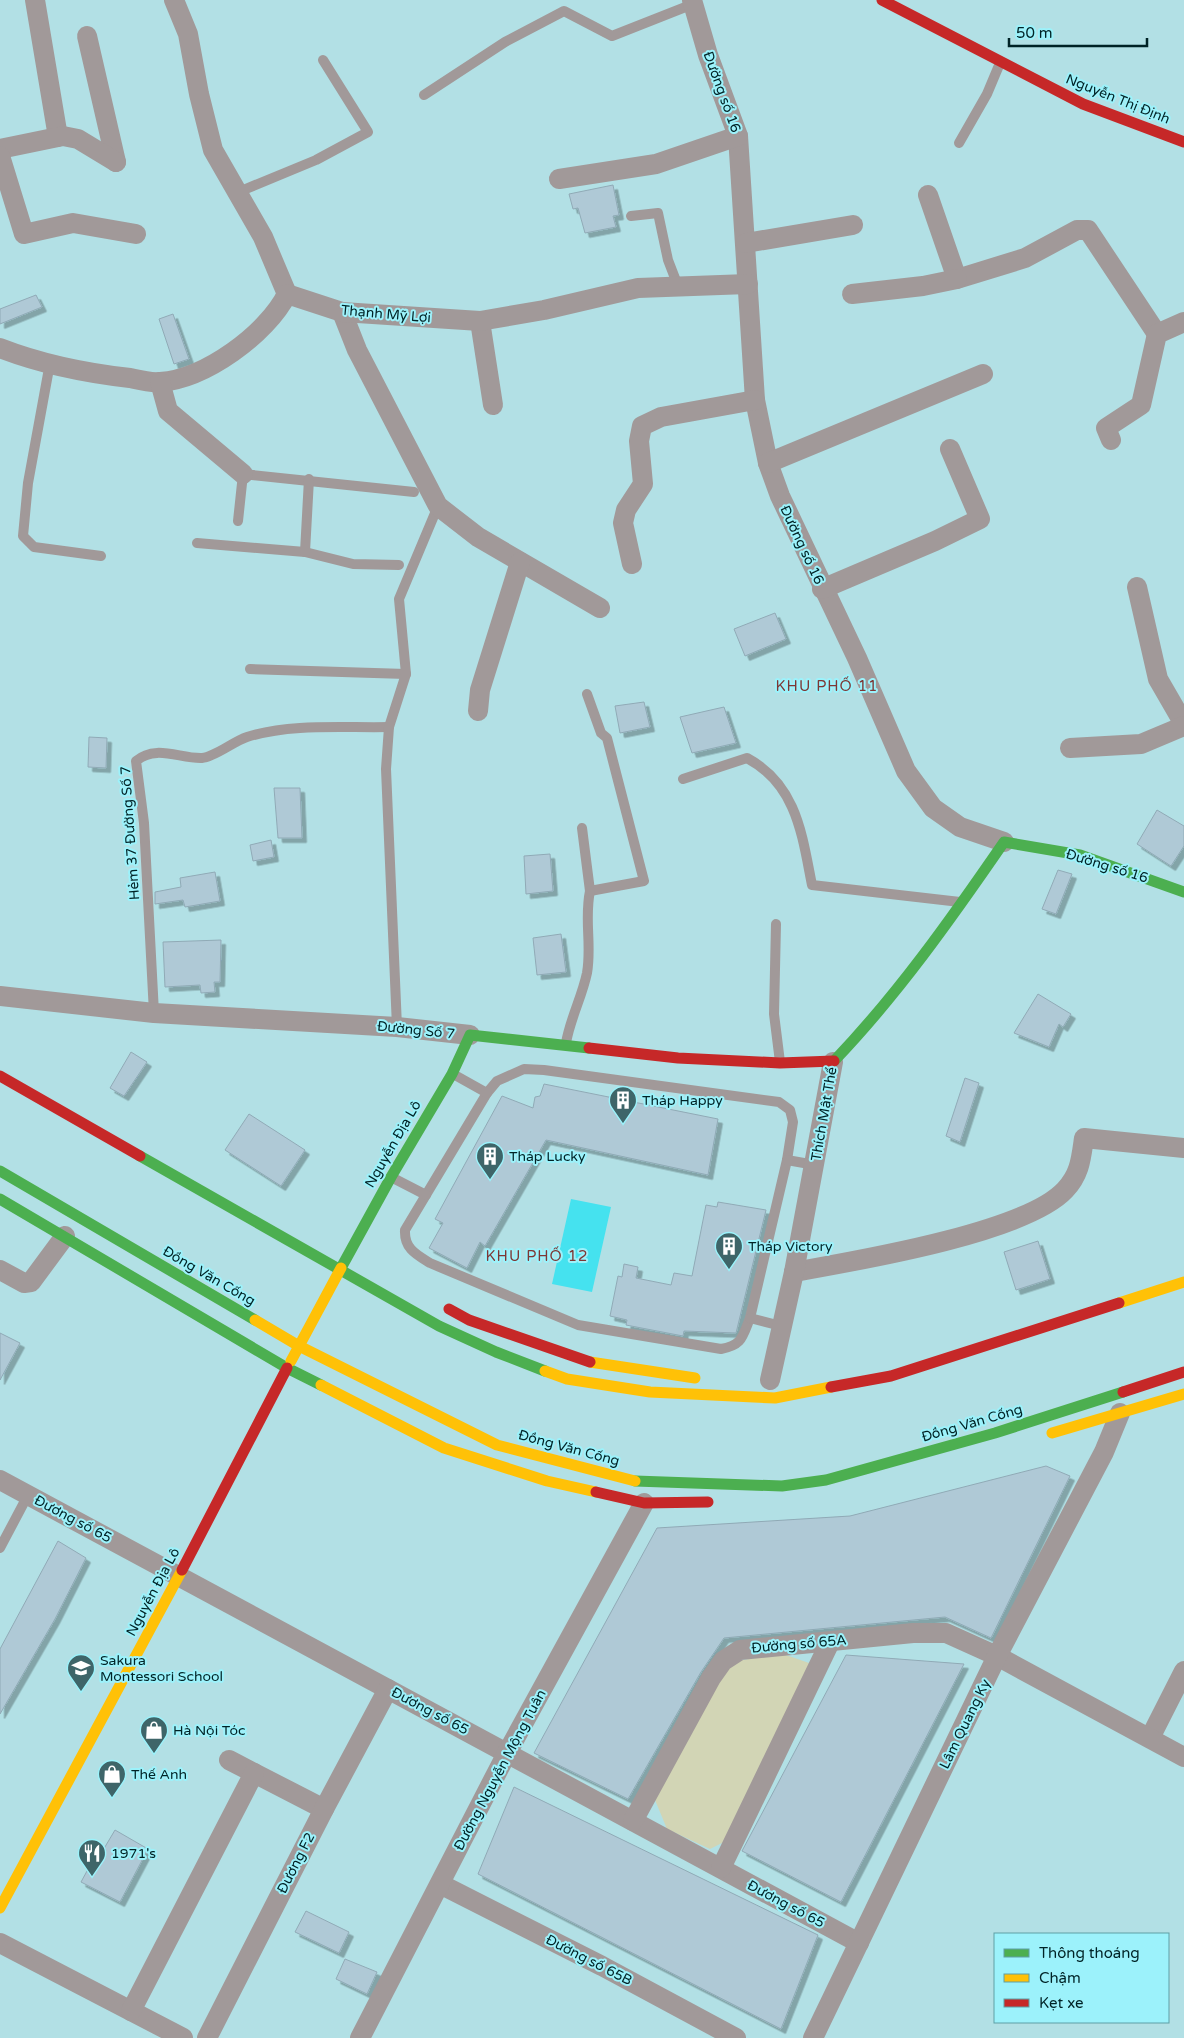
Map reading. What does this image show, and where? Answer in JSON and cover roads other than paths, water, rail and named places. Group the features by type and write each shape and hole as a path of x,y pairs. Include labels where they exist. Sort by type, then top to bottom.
{"main road":[{"name":"Nguyễn Thị Định","path":"882,0 912,8 1000,62 1083,104 1184,142"},
{"name":"Đường số 16","path":"1004,842 1080,855 1184,892"},
{"name":"Thích Mật Thể","path":"833,1062 876,1015 936,940 1004,842"},
{"name":"Đường Số 7","path":"470,1036 566,1044 678,1058 780,1063 833,1062"},
{"name":"Nguyễn Địa Lô","path":"0,1908 179,1576 287,1368 390,1177 452,1074 470,1036"},
{"path":"0,1076 341,1268 439,1326 496,1352 567,1379 650,1392 775,1398 891,1376 1184,1282"},
{"path":"118,1131 121,1143"},
{"name":"Đồng Văn Cống","path":"0,1171 299,1346 497,1446 639,1482 782,1486 826,1480 995,1433 1184,1372"},
{"path":"0,1199 287,1368 444,1448 547,1481 644,1504 718,1502"},
{"path":"65,1236 77,1217"},
{"path":"341,1268 372,1274"},
{"path":"435,1302 469,1320 587,1361 681,1378 707,1379"},
{"path":"1120,1392 1120,1413"},
{"path":"1044,1436 1184,1394"}],"street":[{"path":"35,0 58,137"},
{"path":"0,348 85,373 160,382 202,371 246,344 280,307 287,294 263,237 213,150 199,94 188,34 174,0"},
{"name":"Đường số 16","path":"693,2 708,55 738,136 755,400 768,463 780,496 822,588 857,658 906,771 933,808 960,827 1004,842"},
{"path":"0,149 63,136 78,139 116,162 87,36"},
{"path":"559,179 656,164 738,136"},
{"path":"0,156 24,234 73,223 136,234"},
{"path":"928,195 957,279"},
{"path":"746,243 853,225"},
{"path":"852,294 922,286 957,279 1025,258 1077,230 1088,230 1157,334 1141,405 1106,428 1111,440"},
{"name":"Thạnh Mỹ Lợi","path":"287,294 342,312 480,321 544,310 638,288 748,284"},
{"path":"342,312 357,350 438,506 478,537 600,608"},
{"path":"480,321 493,405"},
{"path":"1157,334 1184,322"},
{"path":"768,463 982,374"},
{"path":"160,382 168,412 243,474"},
{"path":"632,564 623,523 626,510 643,484 639,441 642,426 661,417 755,400"},
{"path":"822,588 935,541 980,519 950,449"},
{"path":"478,711 480,690 520,562"},
{"path":"1070,748 1141,744 1184,725 1158,679 1137,587"},
{"name":"Đường Số 7","path":"0,996 154,1013 397,1027 470,1036"},
{"name":"Thích Mật Thể","path":"770,1380 794,1272 833,1062"},
{"path":"794,1272 860,1260 973,1233 1034,1211 1065,1191 1080,1168 1084,1138 1184,1148"},
{"path":"0,1270 24,1283 32,1282 65,1236"},
{"name":"Lâm Quang Ky","path":"814,2038 997,1656 1065,1530 1104,1452 1120,1413"},
{"name":"Đương số 65","path":"0,1480 859,1943"},
{"name":"Đường Nguyễn Mộng Tuân","path":"360,2038 507,1753 644,1504"},
{"name":"Đường số 65A","path":"633,1821 711,1678 723,1661 740,1650 913,1633 946,1633 997,1656 1184,1757"},
{"path":"720,1868 830,1642"},
{"path":"1150,1738 1184,1671"},
{"name":"Đương F2","path":"207,2038 324,1809 388,1689"},
{"path":"228,1760 324,1809"},
{"path":"131,2011 254,1773"},
{"name":"Đường số 65B","path":"440,1884 602,1966 736,2038"},
{"path":"0,1943 183,2038"}],"lane":[{"path":"424,95 505,42 564,11 612,36 693,2"},
{"path":"236,193 316,160 368,132 323,60"},
{"path":"959,143 987,94 1000,62"},
{"path":"631,216 658,213 668,260 678,286"},
{"path":"50,363 28,483 23,536 34,547 101,556"},
{"path":"238,521 243,474 309,479 414,492"},
{"path":"305,552 309,479"},
{"path":"397,1027 386,769 389,727 406,674 399,599 438,506"},
{"path":"197,543 305,552 353,564 399,565"},
{"path":"250,669 406,674"},
{"path":"587,694 601,733 607,738 644,881 590,891"},
{"name":"Hẻm 37 Đường Số 7","path":"154,1013 144,823 136,761 144,754 166,753 204,758 246,737 281,730 389,727"},
{"path":"683,779 747,758 765,768 781,788 798,818 812,886 962,902"},
{"path":"566,1044 569,1024 587,973 588,944 586,916 590,891 582,828"},
{"path":"776,924 774,1014 780,1063"},
{"path":"524,1069 544,1070 778,1102 790,1110 793,1122 787,1160 750,1318 742,1339 735,1346 721,1349 578,1324 430,1263 412,1252 407,1245 405,1230 487,1093 497,1080 524,1069"},
{"path":"452,1074 487,1093"},
{"path":"787,1160 815,1165"},
{"path":"390,1177 426,1195"},
{"path":"750,1318 781,1326"},
{"path":"0,1548 28,1495"}],"water":[{"path":"571,1199 611,1207 592,1292 552,1284"}],"place":[{"name":"Tháp Happy","path":"623,1124"},
{"name":"Tháp Lucky","path":"490,1180"},
{"name":"Tháp Victory","path":"729,1270"},
{"name":"Sakura Montessori School","path":"81,1692"},
{"name":"Hà Nội Tóc","path":"154,1754"},
{"name":"Thế Anh","path":"112,1798"},
{"name":"1971's","path":"92,1877"}],"district":[{"name":"KHU PHỐ 11","path":"827,686"},
{"name":"KHU PHỐ 12","path":"537,1256"}]}
